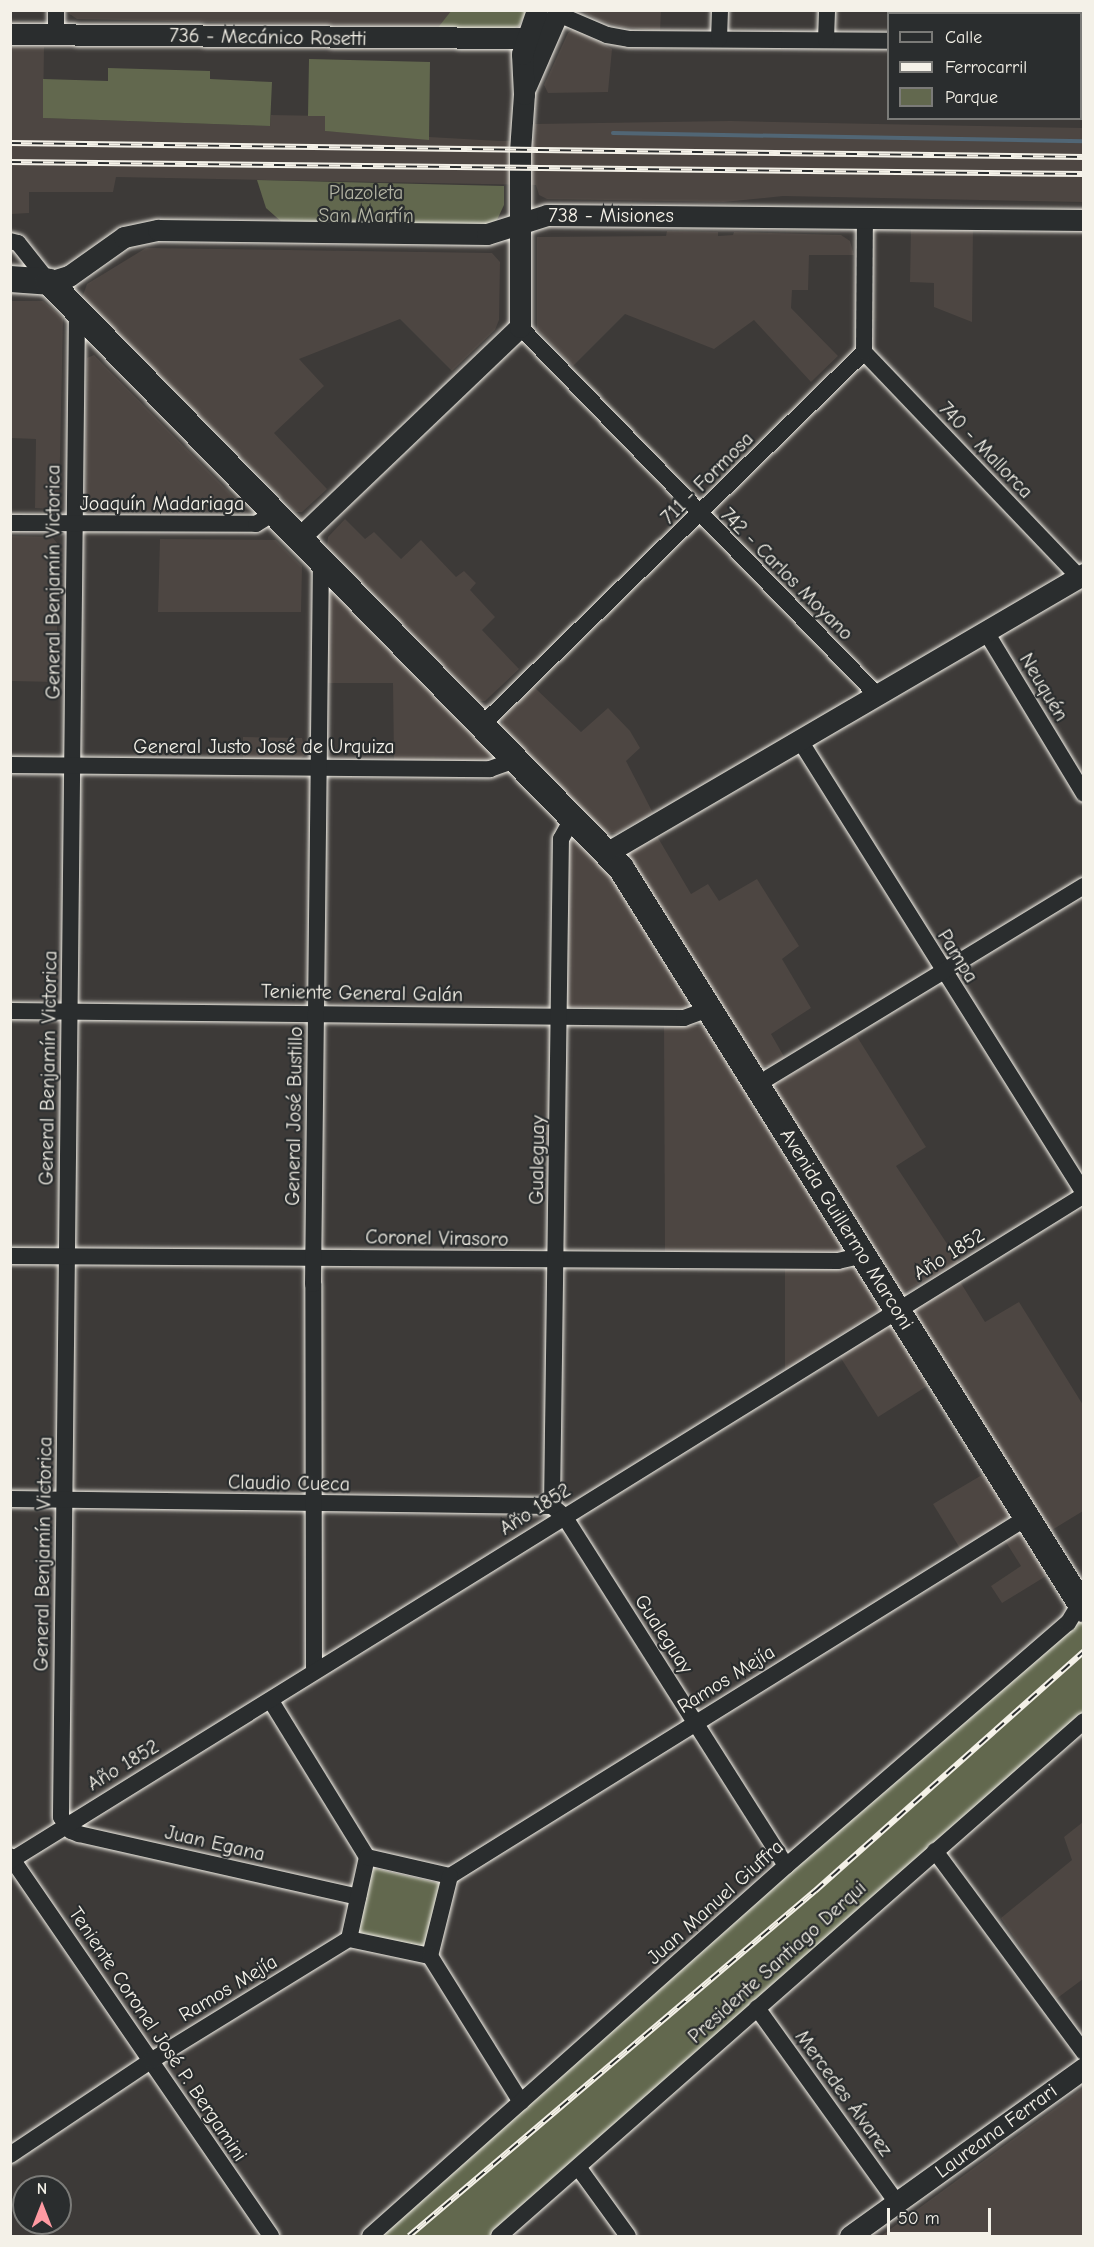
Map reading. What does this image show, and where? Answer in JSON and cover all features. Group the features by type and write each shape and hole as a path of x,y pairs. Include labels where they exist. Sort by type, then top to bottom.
{"main road":[{"path":"10,279 49,282"},
{"name":"Avenida Guillermo Marconi","path":"49,282 300,537 481,726 608,852 711,1008 1026,1518 1083,1603"}],"street":[{"path":"56,10 56,35"},
{"path":"719,39 720,10"},
{"path":"826,40 827,10"},
{"path":"551,12 617,38 887,41"},
{"path":"300,537 520,327 519,221 524,89 522,54 525,38 551,12"},
{"path":"524,89 551,12"},
{"name":"736 - Mecánico Rosetti","path":"10,34 525,38"},
{"name":"738 - Misiones","path":"49,282 69,276 124,237 144,231 487,234 519,221 547,215 1083,220"},
{"path":"864,352 865,217"},
{"path":"10,241 18,243 49,282"},
{"name":"General Benjamín Victorica","path":"64,1825 61,1809 77,311"},
{"name":"742 - Carlos Moyano","path":"520,327 700,516 875,693"},
{"name":"711 - Formosa","path":"481,726 700,516 864,352"},
{"name":"740 - Mallorca","path":"864,352 1081,575"},
{"name":"Joaquín Madariaga","path":"10,523 256,524 275,512"},
{"name":"General José Bustillo","path":"314,1671 313,1258 321,561"},
{"path":"608,852 875,693 986,632 1081,575"},
{"name":"Neuquén","path":"986,632 1083,794"},
{"name":"Pampa","path":"799,739 1083,1194"},
{"name":"General Justo José de Urquiza","path":"10,765 490,769 515,759"},
{"name":"Gualeguay","path":"573,817 561,840 557,1260 558,1511 786,1866"},
{"path":"758,1084 944,974 1083,886"},
{"name":"Teniente General Galán","path":"10,1011 684,1018 711,1008"},
{"name":"Año 1852","path":"11,1859 271,1701 314,1671 537,1533 558,1511 897,1311 1083,1194"},
{"name":"Coronel Virasoro","path":"10,1256 838,1261 863,1255"},
{"name":"Claudio Cueca","path":"10,1499 528,1507 558,1511"},
{"path":"528,1507 537,1518 537,1533"},
{"name":"Ramos Mejía","path":"450,1876 1026,1518"},
{"name":"Juan Manuel Giuffra","path":"370,2236 786,1866 1068,1623 1083,1603"},
{"path":"271,1701 367,1857 349,1939 430,1956"},
{"name":"Presidente Santiago Derqui","path":"499,2236 1083,1721"},
{"name":"Juan Egana","path":"64,1825 79,1834 358,1898"},
{"path":"935,1851 1083,2052"},
{"path":"367,1857 450,1876 430,1956 521,2102"},
{"name":"Teniente Coronel José P. Bergamini","path":"11,1859 152,2060 271,2236"},
{"name":"Ramos Mejía","path":"10,2155 152,2060 349,1939"},
{"name":"Mercedes Álvarez","path":"757,2008 897,2203"},
{"name":"Laureana Ferrari","path":"850,2236 1083,2068"},
{"path":"578,2167 628,2236"}],"shaded area":[{"path":"65,11 451,11 440,27 77,19"},
{"path":"582,11 661,11 660,31 622,27 598,20"},
{"path":"574,29 612,49 608,92 548,93 544,85 568,33"},
{"path":"10,47 44,47 43,118 270,126 271,115 325,116 325,131 499,141 534,141 535,124 730,121 1083,128 1083,202 783,196 724,202 547,199 539,195 536,185 116,177 113,192 29,192 29,213 11,214"},
{"path":"911,227 973,228 972,322 934,307 934,283 910,282"},
{"path":"667,231 718,232 718,236 733,235 734,232 841,235 850,241 854,255 809,255 808,290 792,290 791,308 838,356 811,382 754,320 714,349 625,314 573,366 537,329 537,237 666,236"},
{"path":"146,248 492,253 500,262 499,320 495,330 452,371 400,319 299,359 324,386 274,433 327,489 302,512 296,512 82,298 87,284"},
{"path":"11,301 43,301 63,318 59,502 55,509 35,508 36,439 11,438"},
{"path":"94,355 241,504 237,511 88,511 85,507 87,358"},
{"path":"345,519 365,539 374,532 401,559 421,540 456,577 464,571 476,583 470,590 495,617 482,630 519,669 485,701 479,701 327,546 328,537"},
{"path":"11,536 52,537 57,543 57,682 11,681"},
{"path":"160,539 276,540 302,566 301,612 158,612"},
{"path":"332,593 339,593 493,752 488,762 394,761 393,683 325,683 328,596"},
{"path":"534,687 581,732 608,708 630,731 640,748 626,761 653,813 616,833 605,834 503,733 502,717"},
{"path":"243,737 302,738 306,754 299,760 243,762"},
{"path":"654,831 691,894 708,884 719,901 757,879 799,946 782,959 811,1008 771,1034 786,1060 775,1066 760,1066 632,872 629,848"},
{"path":"572,839 608,871 687,995 686,1008 567,1007 567,842"},
{"path":"664,1023 708,1027 843,1245 841,1252 833,1256 665,1252"},
{"path":"856,1035 926,1147 896,1166 959,1262 905,1291 898,1290 773,1093 780,1081"},
{"path":"785,1267 858,1269 881,1305 879,1310 785,1371"},
{"path":"959,1280 985,1322 1019,1302 1083,1405 1083,1511 1047,1533 915,1314 915,1309"},
{"path":"894,1327 932,1383 878,1417 839,1355 883,1328"},
{"path":"987,1472 1009,1514 1003,1524 961,1550 933,1504"},
{"path":"1021,1531 1051,1573 1002,1603 991,1586 1021,1566 1004,1539"},
{"path":"1083,1822 1083,1979 1056,1999 1001,1918 1072,1860 1064,1837"},
{"path":"1083,2088 1083,2236 881,2236"}],"green space":[{"path":"451,11 527,11 519,26 510,30 437,29"},
{"path":"309,59 430,62 429,140 325,131 325,116 308,116"},
{"path":"108,68 210,71 210,79 272,82 270,126 43,118 43,79 108,81"},
{"name":"Plazoleta San Martín","path":"257,180 504,186 504,205 496,222 478,227 284,224 266,208"},
{"path":"1083,1597 1083,1721 493,2236 375,2236 1068,1623"},
{"path":"373,1868 440,1884 425,1948 358,1932"}],"waterway":[{"path":"613,133 1084,141"}],"railway":[{"path":"10,143 1084,157"},
{"path":"10,162 1084,174"},
{"path":"409,2236 815,1891 1084,1651"}]}
